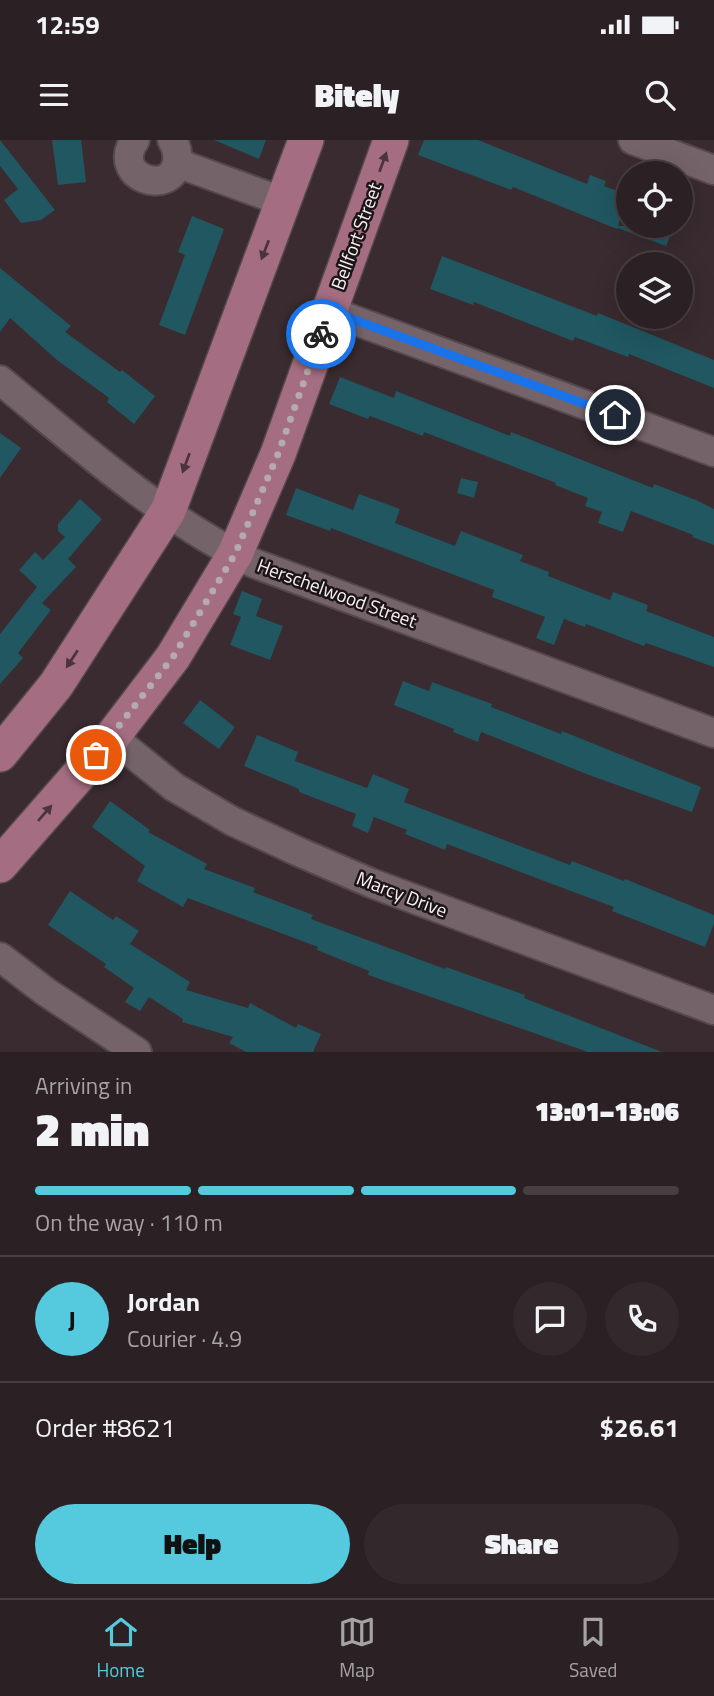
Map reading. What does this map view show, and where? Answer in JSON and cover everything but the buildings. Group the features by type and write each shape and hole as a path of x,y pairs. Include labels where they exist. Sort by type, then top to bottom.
{"main road":[{"path":"0,754 56,685 168,511 306,140"},
{"name":"Bellfort Street","path":"0,865 112,737 173,657 235,554 278,454 391,140"}],"street":[{"path":"135,140 129,158 131,166 142,178 150,181 166,178 173,172 175,151 284,202"},
{"path":"633,140 714,170"},
{"path":"330,311 714,452"},
{"name":"Herschelwood Street","path":"0,380 139,494 253,563 714,733"},
{"name":"Marcy Drive","path":"112,737 174,787 232,821 299,852 371,883 714,1010"},
{"path":"0,957 46,992 137,1052"}],"way so far":[{"path":"96,755 173,657 235,554 278,454 321,334"}],"route":[{"path":"321,334 330,311 615,415"}]}
